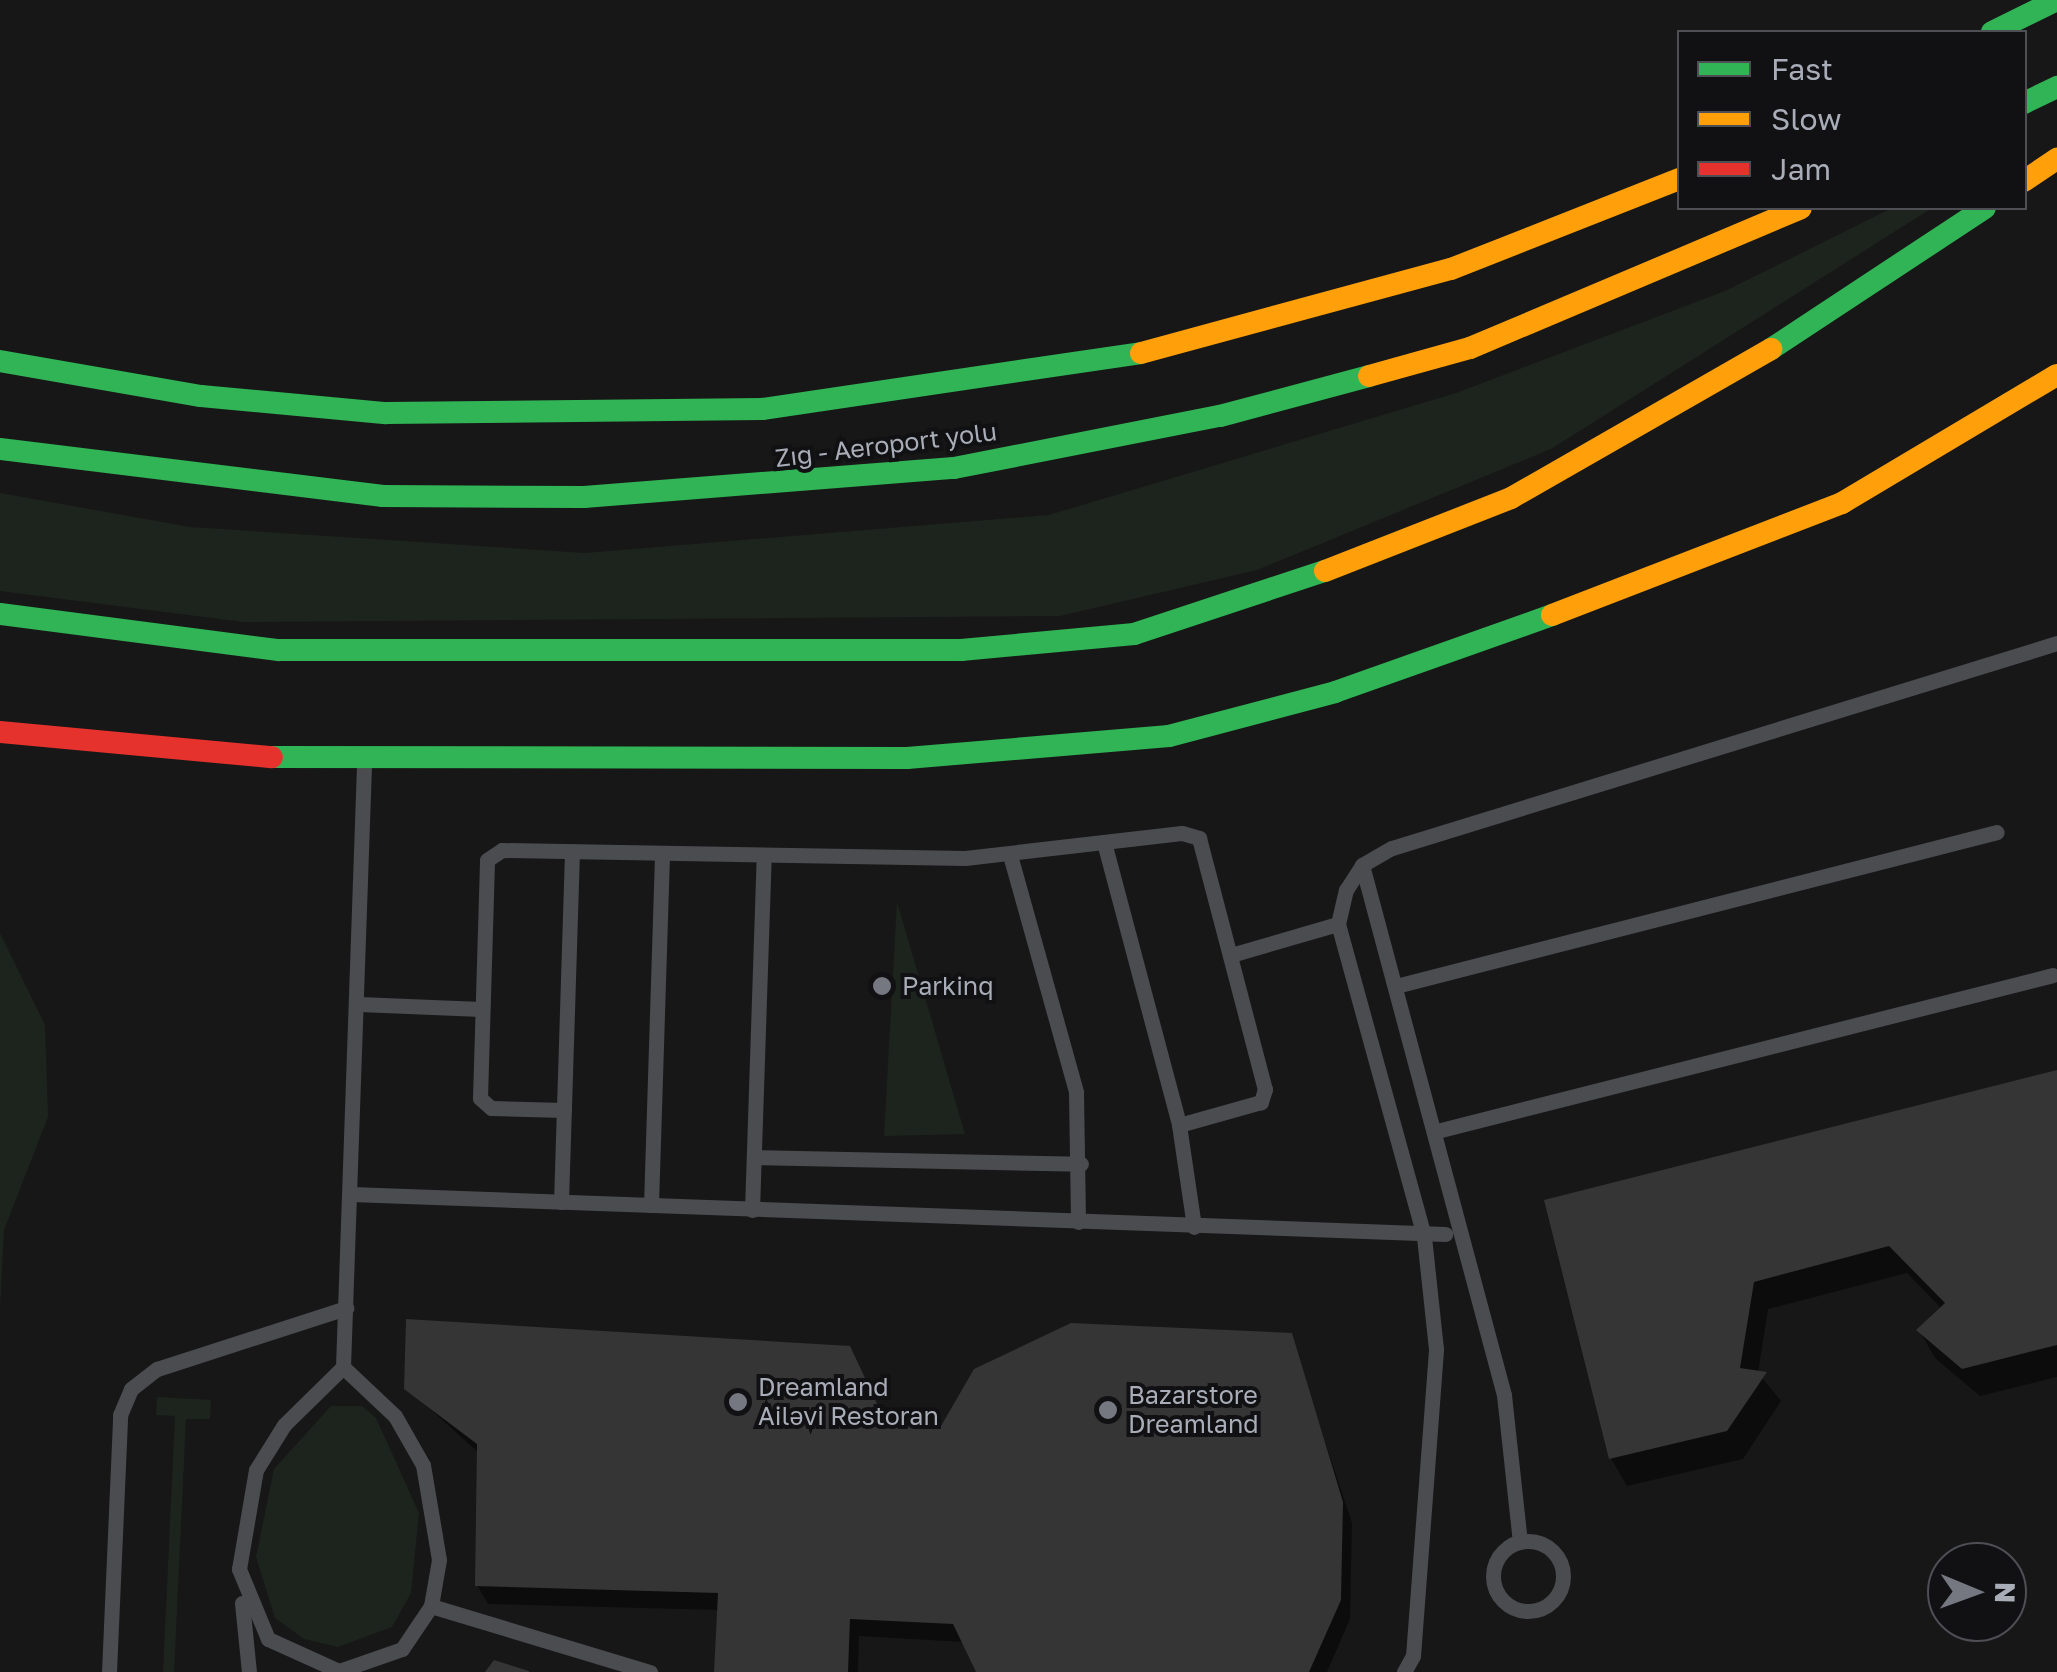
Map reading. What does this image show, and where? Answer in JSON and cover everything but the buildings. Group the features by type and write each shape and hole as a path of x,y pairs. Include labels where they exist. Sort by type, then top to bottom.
{"main road":[{"path":"1996,30 2057,0"},
{"path":"2027,102 2057,88"},
{"path":"2027,179 2057,159"},
{"name":"Zığ - Aeroport yolu","path":"0,361 201,396 386,413 762,410 945,389 1195,342 1451,269 1677,179"},
{"name":"Zığ - Aeroport yolu","path":"0,449 382,496 584,497 954,468 1220,416 1470,348 1796,210"},
{"path":"0,614 280,650 462,654 962,650 1134,634 1366,558 1511,498 1815,322 1982,210"},
{"path":"0,732 125,750 364,762 908,758 1169,736 1335,692 1747,546 1842,503 2057,375"}],"lane":[{"path":"1404,1672 1413,1656 1435,1383 1424,1236 1338,924 1362,866 1392,848 2057,643"},
{"path":"250,1672 239,1569 256,1470 284,1425 343,1367 359,1004 364,762"},
{"path":"1396,986 1997,832"},
{"path":"564,1110 491,1108 480,1098 487,860 502,850 764,856 1010,854 1199,838 1265,1089 1261,1102 1179,1125"},
{"path":"1105,846 1179,1125 1194,1227"},
{"path":"560,1202 572,851"},
{"path":"651,1206 662,854"},
{"path":"1010,854 1076,1092 1081,1164 1078,1222"},
{"path":"752,1210 764,856"},
{"path":"1362,866 1437,1131 1504,1395 1520,1542"},
{"path":"1231,955 1338,924"},
{"path":"1437,1131 2053,975"},
{"path":"359,1004 481,1009"},
{"path":"754,1157 1081,1164"},
{"path":"351,1194 1444,1234"},
{"path":"109,1672 120,1415 131,1389 157,1370 346,1308"},
{"path":"239,1569 268,1639 305,1663 360,1669 402,1649 430,1606 439,1522 423,1466 395,1416 343,1367"},
{"path":"1520,1542 1545,1545 1562,1564 1554,1601 1530,1612 1507,1604 1494,1582 1499,1557 1520,1542"},
{"path":"430,1606 650,1672"}],"shaded area":[{"path":"1888,210 1929,210 1551,449 1257,570 1060,616 243,622 0,591 0,493 190,527 585,553 1049,515 1456,393 1725,291"},
{"path":"897,902 965,1134 884,1136"},
{"path":"0,933 45,1025 48,1117 4,1230 0,1308"},
{"path":"157,1397 211,1400 210,1419 186,1419 174,1672 163,1672 175,1416 156,1415"},
{"path":"331,1406 362,1406 376,1418 419,1513 411,1593 392,1627 338,1647 304,1639 275,1618 256,1557 274,1469"}],"traffic: fast":[{"path":"1996,30 2057,0"},
{"path":"2027,102 2057,87"},
{"path":"1771,349 1982,210"},
{"path":"0,361 201,396 386,413 762,409 1141,353"},
{"path":"0,449 383,496 584,497 954,468 1220,416 1369,376"},
{"path":"0,614 279,650 961,650 1134,634 1325,571"},
{"path":"272,757 907,758 1169,736 1335,692 1552,615"}],"traffic: slow":[{"path":"2027,179 2057,159"},
{"path":"1141,353 1451,269 1677,180"},
{"path":"1369,376 1470,348 1796,210"},
{"path":"1325,571 1511,498 1771,349"},
{"path":"1552,615 1842,503 2057,375"}],"traffic: jam":[{"path":"0,732 272,757"}],"place":[{"name":"Parkinq","path":"882,986"},
{"name":"Dreamland Ailəvi Restoran","path":"738,1402"},
{"name":"Bazarstore Dreamland","path":"1108,1410"}]}
